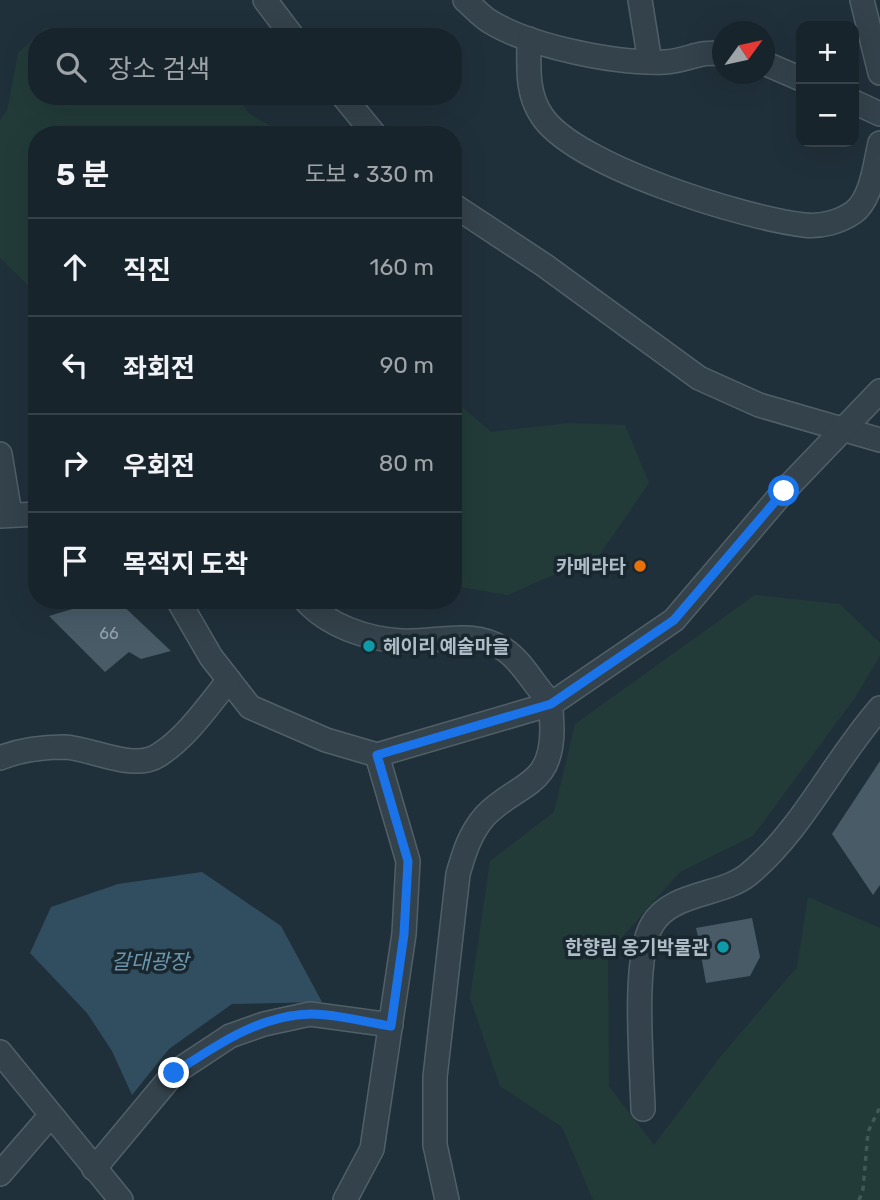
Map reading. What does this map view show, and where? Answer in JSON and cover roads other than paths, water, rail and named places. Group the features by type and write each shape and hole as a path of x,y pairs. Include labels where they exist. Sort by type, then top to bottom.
{"street":[{"path":"265,0 286,28"},
{"path":"465,0 488,21 529,39 625,63 669,62 712,53"},
{"path":"640,0 650,62"},
{"path":"862,0 880,74"},
{"path":"529,39 530,93 543,118 561,134 605,164 737,211 805,225 835,223 856,210 871,183 880,143"},
{"path":"775,67 796,77"},
{"path":"859,104 880,114"},
{"path":"350,105 368,126"},
{"path":"462,211 544,265 699,378 759,405 880,440"},
{"path":"183,609 211,657 250,707 326,740 377,755 551,704 674,620 784,491 880,391"},
{"path":"0,454 5,515 28,514"},
{"path":"313,609 348,630 373,636 402,641 474,637 506,651 551,704 552,748 544,771 486,816 464,850 458,874 435,1077 435,1145 447,1200"},
{"path":"0,758 20,750 65,747 139,761 157,757 181,738 229,680"},
{"path":"643,1109 642,958 652,924 673,906 747,876 780,844 827,775 880,708"},
{"path":"345,1200 372,1149 404,934 408,861 377,755"},
{"path":"94,1169 174,1073 230,1036 264,1024 310,1014 391,1026"},
{"path":"0,1052 121,1200"},
{"path":"0,1174 51,1115"}],"water":[{"name":"갈대광장","path":"202,872 281,926 322,1002 232,1004 169,1049 132,1095 112,1051 87,1013 30,953 51,907 118,884"}],"place":[{"name":"카메라타","path":"640,566"},
{"name":"헤이리 예술마을","path":"369,646"},
{"name":"한향림 옹기박물관","path":"723,947"}]}
